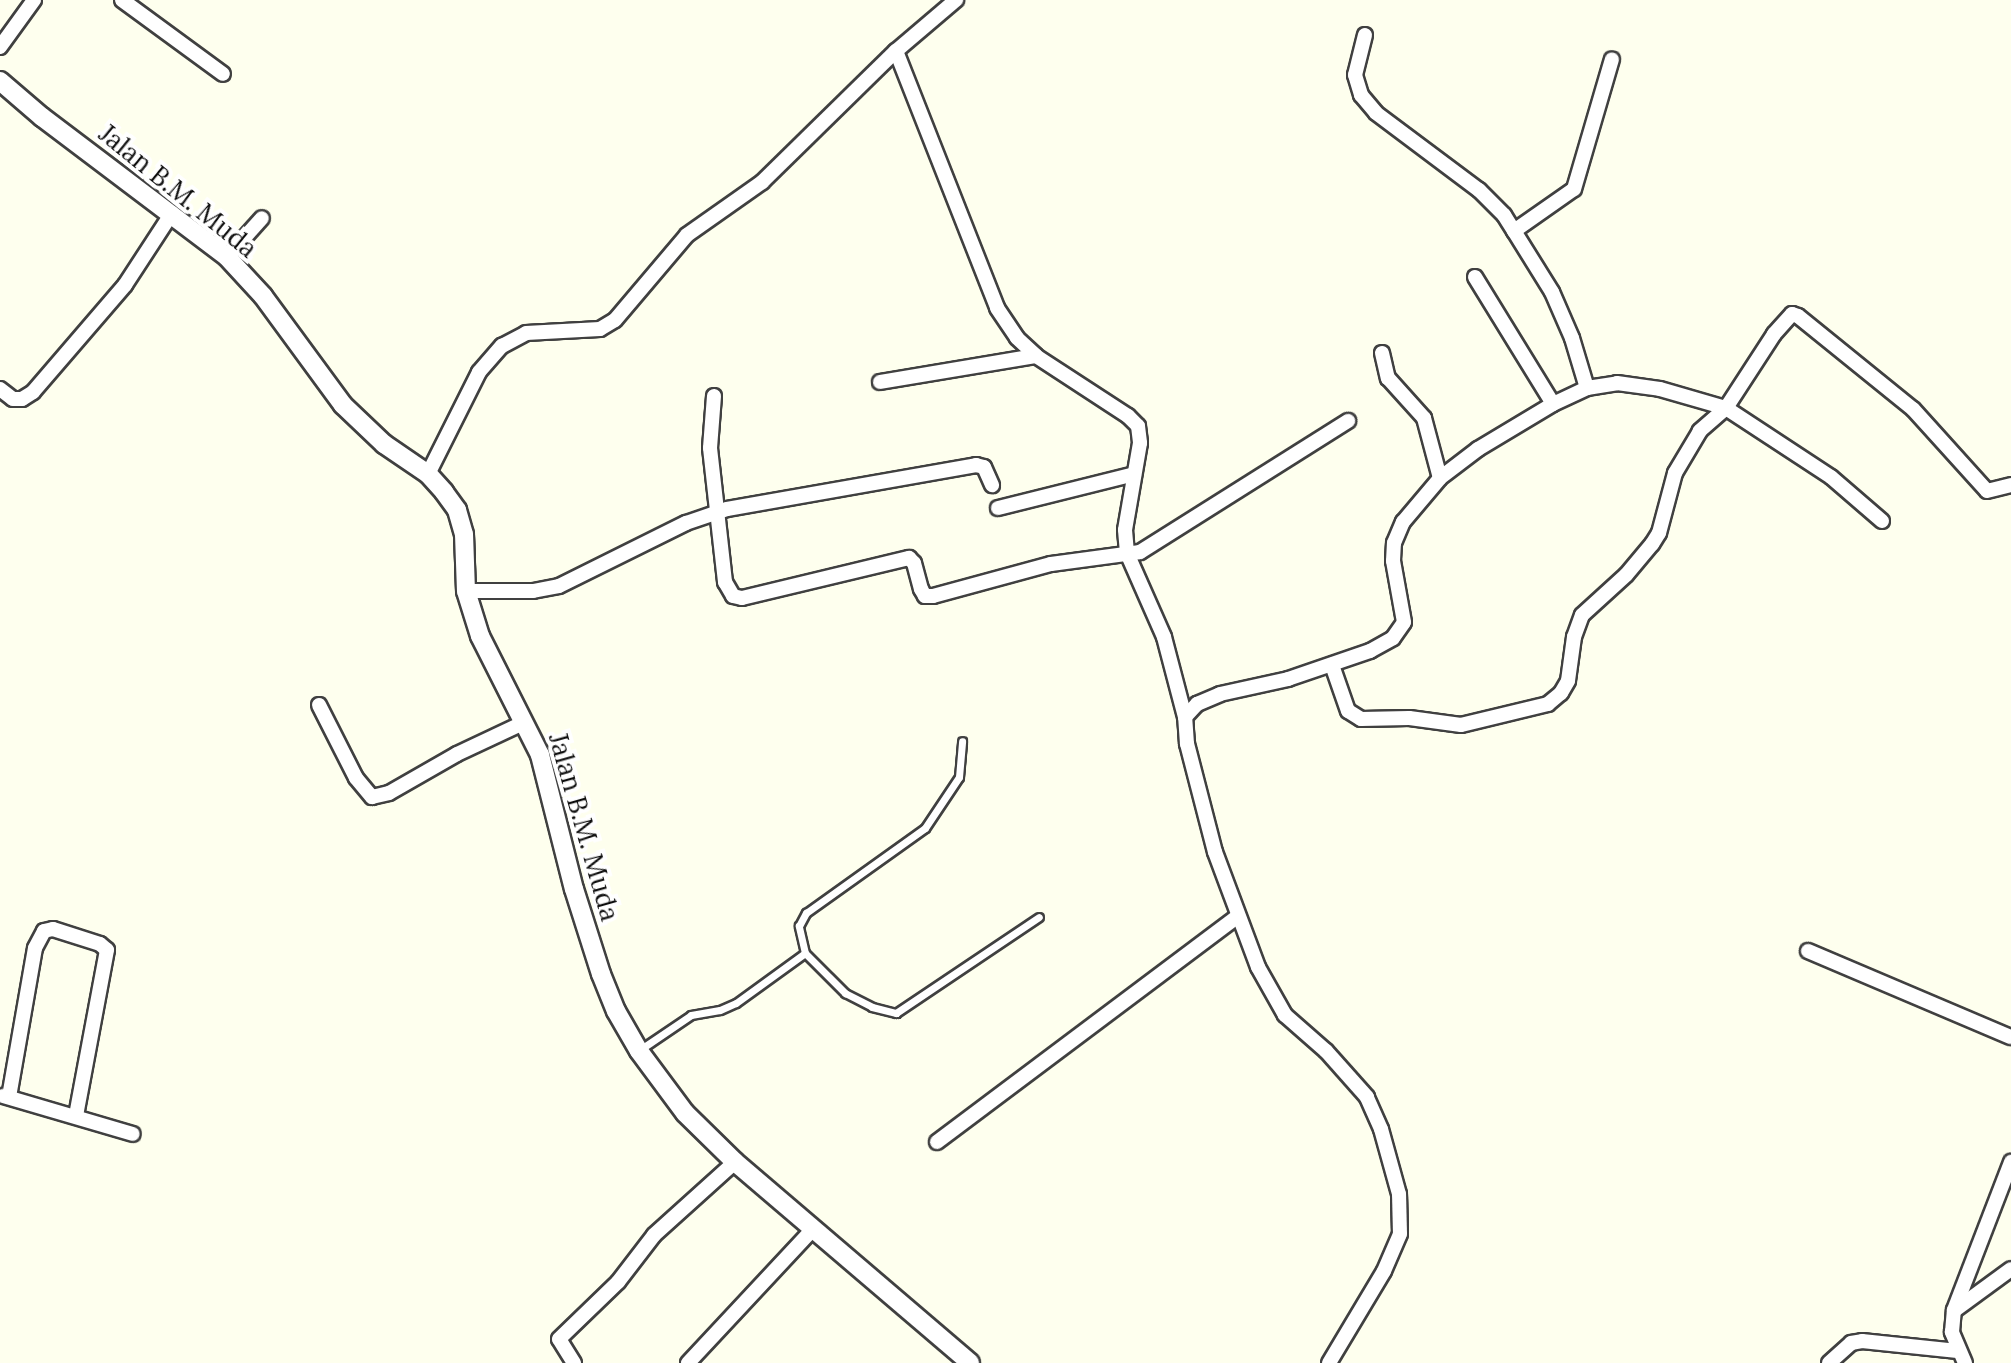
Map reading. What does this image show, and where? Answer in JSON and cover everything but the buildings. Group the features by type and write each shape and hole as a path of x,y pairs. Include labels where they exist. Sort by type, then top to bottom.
{"street":[{"path":"0,47 34,0"},
{"path":"122,0 223,74"},
{"path":"428,474 479,372 502,346 526,333 600,329 615,320 687,235 762,182 896,51 956,0"},
{"path":"1365,35 1355,75 1361,95 1376,113 1479,190 1504,215 1552,292 1572,338 1587,388"},
{"path":"896,51 997,308 1017,338 1036,356 1128,416 1138,426 1140,443 1125,530 1127,553 1164,637 1215,852 1258,967 1285,1015 1326,1051 1367,1097 1381,1129 1399,1194 1400,1234 1384,1271 1329,1363"},
{"path":"1514,231 1574,189 1612,59"},
{"name":"Jalan B.M. Muda","path":"0,81 42,117 227,257 263,296 343,405 384,444 428,474 457,510 464,534 466,591 480,636 540,755 574,889 601,974 616,1011 639,1051 685,1113 735,1162 958,1359"},
{"path":"0,389 13,399 22,399 33,392 125,285 172,213"},
{"path":"227,257 262,218"},
{"path":"1475,277 1553,404"},
{"path":"1332,665 1348,711 1361,719 1409,718 1461,725 1548,704 1568,681 1574,637 1582,615 1626,575 1659,533 1675,473 1700,431 1726,408 1786,318 1798,316 1913,409 1987,491 2011,485"},
{"path":"1382,353 1388,378 1424,418 1440,478"},
{"path":"880,382 1036,356"},
{"path":"1185,717 1197,704 1220,694 1288,679 1332,665 1370,651 1400,631 1405,613 1393,561 1394,543 1403,522 1440,478 1478,449 1553,404 1587,388 1617,383 1660,389 1726,408 1831,477 1882,521"},
{"path":"714,396 710,448 720,512 725,582 733,596 742,598 909,558 914,563 925,596 933,596 1051,564 1152,548 1348,421"},
{"path":"466,591 533,591 559,586 686,523 720,512 976,465 989,473 992,485"},
{"path":"998,508 1134,474"},
{"path":"319,705 356,778 372,797 389,793 457,754 525,722"},
{"path":"937,1142 1238,916"},
{"path":"76,1115 107,950 100,944 53,929 44,931 35,948 4,1096 133,1134"},
{"path":"1808,951 2011,1037"},
{"path":"574,1363 559,1339 618,1282 654,1235 735,1162"},
{"path":"1829,1363 1851,1343 1862,1341 1961,1357 1952,1332 1954,1310 2011,1162"},
{"path":"688,1363 813,1229"},
{"path":"1954,1310 2011,1269"}],"lane":[{"path":"962,741 959,777 925,828 806,913 799,926 805,953 845,993 872,1007 896,1013 1039,917"},
{"path":"639,1051 691,1015 709,1009 720,1010 736,1003 805,953"}]}
